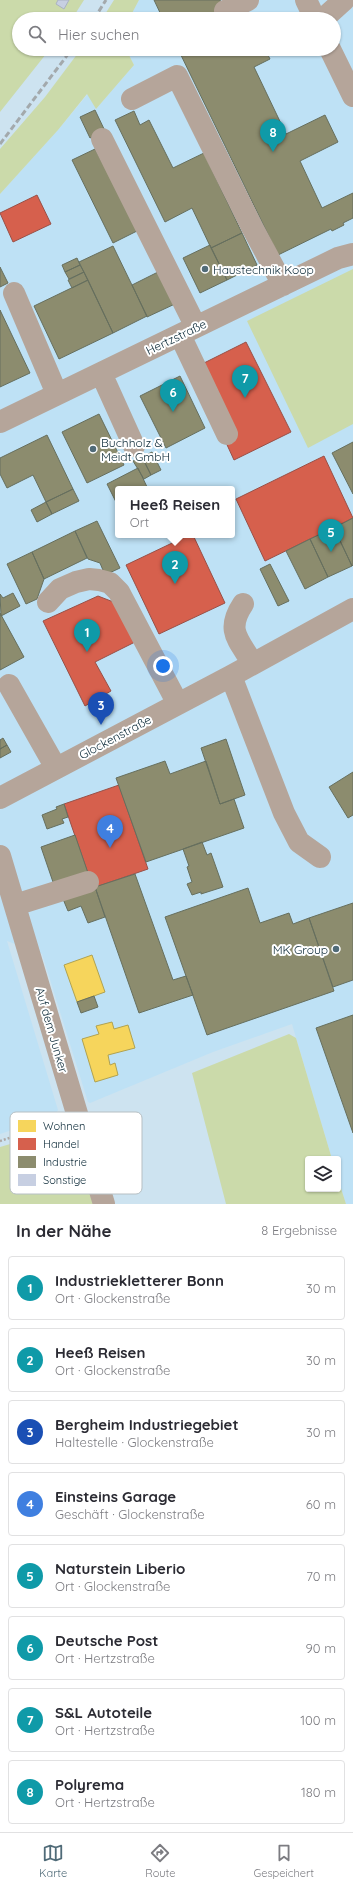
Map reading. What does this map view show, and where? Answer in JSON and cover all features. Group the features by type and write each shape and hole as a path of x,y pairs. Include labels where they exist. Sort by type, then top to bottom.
{"street":[{"path":"225,11 248,0"},
{"path":"306,0 312,12"},
{"path":"331,12 344,0"},
{"path":"333,56 353,96"},
{"path":"132,99 177,76 252,227 283,285"},
{"path":"102,140 188,331 227,434"},
{"name":"Hertzstraße","path":"0,422 338,258 353,254"},
{"path":"14,293 57,394"},
{"path":"101,373 134,446"},
{"path":"48,602 60,589 76,582 89,579 110,583 119,592 178,704"},
{"path":"243,604 233,625 236,636 253,664"},
{"name":"Glockenstraße","path":"0,798 231,676 353,609"},
{"path":"231,676 284,813 299,842 320,857"},
{"path":"9,684 56,768"},
{"name":"Auf dem Junker","path":"0,856 76,1112"},
{"path":"15,905 88,882"},
{"name":"Auf dem Junker","path":"101,1194 104,1204"}],"path":[{"path":"0,1141 10,1138"}],"shaded area":[{"path":"139,0 353,0 353,1204 346,1204 341,1188 341,1156 331,1156 292,1024 213,1052 90,1103 88,1102 42,954 7,941 58,1110 57,1112 10,1112 10,1131 0,1134 0,194 58,130 88,94 96,109 134,65 130,56 341,56 341,12 133,12"}],"green space":[{"path":"0,0 84,0 76,12 12,12 12,56 44,56 0,112"},
{"path":"114,0 139,0 133,12 106,12"},
{"path":"76,56 130,56 134,65 96,109 87,94 58,130 0,194 0,149 45,97"},
{"path":"353,269 353,424 308,448 247,321"},
{"path":"289,1034 296,1038 331,1156 305,1156 305,1192 341,1192 341,1188 346,1204 226,1204 192,1073"},
{"path":"10,1144 10,1194 93,1194 96,1204 0,1204 0,1147"}],"building: Wohnen":[{"path":"92,955 105,992 77,1002 64,965"},
{"path":"112,1022 114,1029 128,1025 135,1048 108,1055 110,1065 115,1063 118,1075 95,1082 82,1039 99,1034 96,1026"}],"building: Handel":[{"path":"37,195 51,224 13,242 0,213"},
{"path":"246,342 291,432 234,460 223,436 200,365"},
{"path":"324,456 353,518 265,561 236,499"},
{"path":"183,538 194,538 225,603 159,634 126,565"},
{"path":"98,596 116,603 135,642 95,662 111,691 85,706 43,621"},
{"path":"119,785 148,869 93,888 64,804"}],"building: Industrie":[{"path":"154,0 220,0 226,12 160,12"},
{"path":"181,56 268,56 270,59 254,67 286,134 325,115 338,142 300,161 322,208 353,193 353,218 343,223 344,225 332,231 331,229 278,255"},
{"path":"95,110 105,131 90,138 80,117"},
{"path":"134,111 140,125 149,120 173,168 204,153 242,233 211,248 192,208 165,222 115,120"},
{"path":"95,149 139,230 113,243 72,160"},
{"path":"242,233 257,265 227,280 211,248"},
{"name":"Haustechnik Koop","path":"210,245 227,280 200,293 183,258"},
{"path":"113,246 147,316 113,333 79,262"},
{"path":"77,258 80,265 65,272 62,265"},
{"path":"80,265 84,272 69,279 65,272"},
{"path":"0,267 8,283 0,287"},
{"path":"162,270 177,303 147,317 132,285"},
{"path":"84,272 88,280 72,288 68,280"},
{"path":"88,280 113,333 59,359 34,306"},
{"path":"0,310 30,373 0,387"},
{"path":"180,376 205,428 166,448 140,396"},
{"name":"Buchholz & Meidt GmbH","path":"99,414 124,465 87,483 62,432"},
{"path":"47,435 73,489 46,502 33,475 7,488 0,474 0,458"},
{"path":"353,442 353,494 332,453"},
{"path":"152,452 161,470 151,475 142,457"},
{"path":"142,457 151,475 144,479 133,461"},
{"path":"138,468 147,486 115,486 115,500 107,484"},
{"path":"73,489 79,501 52,514 46,502"},
{"path":"46,502 52,514 37,522 31,510"},
{"path":"353,518 353,565 352,566 334,528"},
{"path":"97,521 120,568 105,575 100,563 88,559 75,531"},
{"path":"334,528 352,566 328,577 310,539"},
{"path":"75,531 87,558 44,579 32,552"},
{"path":"310,539 328,577 305,589 286,551"},
{"path":"32,552 44,579 37,599 26,604 7,564"},
{"path":"270,564 289,601 278,606 260,569"},
{"path":"13,593 20,606 1,616 0,594 3,598"},
{"path":"0,613 24,657 0,670"},
{"path":"3,738 7,745 0,749 0,740"},
{"path":"226,739 245,795 220,804 201,748"},
{"path":"7,745 11,752 0,758 0,749"},
{"path":"165,761 170,774 206,761 220,804 234,799 244,828 146,862 116,778"},
{"path":"353,772 353,815 348,818 329,787"},
{"path":"64,804 68,817 62,819 64,823 47,829 42,815 57,809 56,807"},
{"path":"75,835 88,873 54,885 41,847"},
{"path":"202,842 207,855 211,853 223,887 201,894 201,892 192,895 187,884 192,882 187,867 189,866 183,849"},
{"path":"135,874 173,980 186,976 193,995 139,1013 95,887"},
{"path":"95,887 105,917 88,923 81,906 68,911 63,899"},
{"path":"248,888 260,923 289,913 293,924 309,918 334,991 207,1035 165,917"},
{"name":"MK Group","path":"353,903 353,980 333,987 309,918"},
{"path":"94,996 98,1007 81,1013 77,1002"},
{"path":"353,1015 353,1133 316,1028"}],"building: Sonstige":[{"path":"58,0 69,0 64,9 56,4"}],"railway":[{"path":"98,12 106,0"},
{"path":"0,144 67,56"}],"place":[{"name":"Polyrema","path":"273,152"},
{"name":"Haustechnik Koop","path":"205,269"},
{"name":"S&L Autoteile","path":"245,398"},
{"name":"Deutsche Post","path":"173,412"},
{"name":"Buchholz & Meidt GmbH","path":"93,449"},
{"name":"Naturstein Liberio","path":"331,552"},
{"name":"Heeß Reisen","path":"175,584"},
{"name":"Industriekletterer Bonn","path":"87,652"},
{"name":"Bergheim Industriegebiet","path":"101,725"},
{"name":"Einsteins Garage","path":"110,848"},
{"name":"MK Group","path":"336,949"}]}
